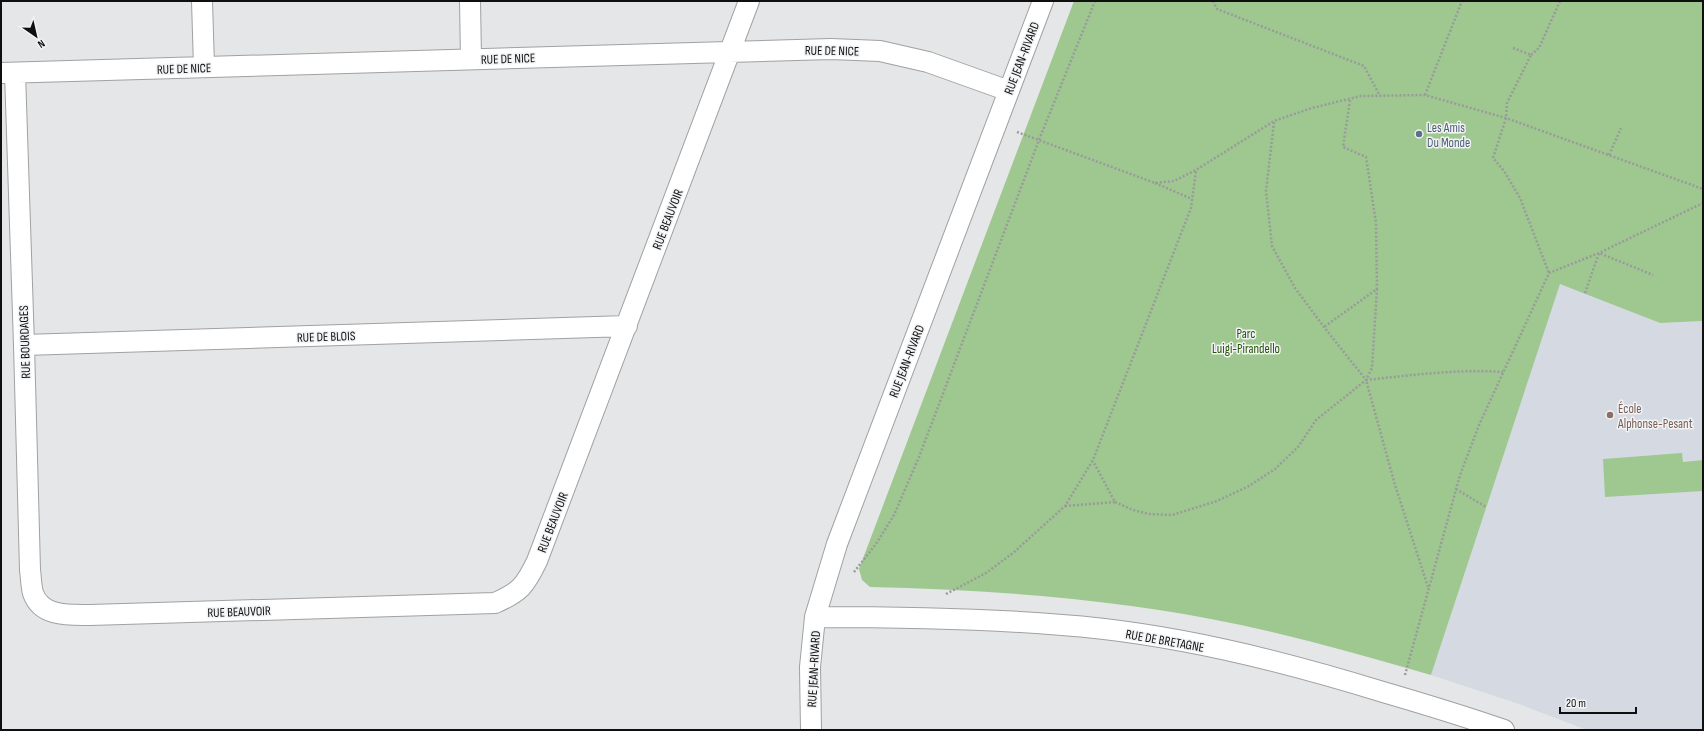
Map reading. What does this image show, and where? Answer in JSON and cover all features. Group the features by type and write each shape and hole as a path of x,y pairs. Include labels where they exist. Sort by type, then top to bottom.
{"street":[{"path":"202,1 204,67"},
{"path":"470,1 472,60"},
{"name":"RUE BEAUVOIR","path":"43,608 63,615 90,615 473,604 495,603 514,594 528,579 537,561 749,1"},
{"name":"RUE JEAN-RIVARD","path":"811,730 810,667 815,617 837,544 1043,1"},
{"name":"RUE DE NICE","path":"8,73 831,48 880,51 928,62 1008,91"},
{"name":"RUE BOURDAGES","path":"8,73 24,345 30,570 33,593 43,608"},
{"name":"RUE DE BLOIS","path":"24,345 627,326"},
{"name":"RUE DE BRETAGNE","path":"815,617 903,617 1063,625 1143,635 1221,649 1313,671 1466,716 1504,730"}],"path":[{"path":"852,575 876,544 894,515 901,500 1095,1"},
{"path":"1213,1 1216,9 1364,66 1380,96"},
{"path":"1425,95 1462,1"},
{"path":"1549,273 1520,198 1504,171 1493,158 1506,118 1508,103 1531,55 1540,48 1560,1"},
{"path":"1513,48 1531,55"},
{"path":"1155,183 1174,181 1196,170 1274,121 1312,108 1350,100 1361,96 1425,95 1506,118 1703,189"},
{"path":"1065,506 1115,502 1133,510 1150,514 1172,515 1217,501 1249,486 1275,469 1298,447 1316,420 1366,380 1372,368 1377,289 1376,223 1366,158 1343,147 1350,100"},
{"path":"1274,121 1266,192 1272,246 1295,288 1324,328 1366,380 1395,485 1428,588"},
{"path":"996,124 1155,183 1192,199"},
{"path":"1609,155 1621,128"},
{"path":"944,595 986,573 1013,553 1065,506 1093,460 1191,208 1196,170"},
{"path":"1399,697 1456,489 1479,425 1549,273 1599,253 1703,203"},
{"path":"1599,253 1653,275"},
{"path":"1585,293 1599,253"},
{"path":"1324,328 1377,289"},
{"path":"1366,380 1440,371 1476,370 1503,372"},
{"path":"1093,460 1115,502"},
{"path":"1456,489 1486,507"}],"shaded area":[{"name":"École Alphonse-Pesant","path":"1560,283 1660,323 1703,321 1703,730 1587,730 1519,704 1431,675"}],"green space":[{"name":"Parc Luigi-Pirandello","path":"1074,1 1703,1 1703,321 1660,323 1560,284 1431,675 1289,636 1195,616 1103,602 1057,597 917,588 870,587 862,580 859,569"},
{"path":"1682,453 1683,462 1703,460 1703,491 1605,497 1603,459"}],"place":[{"name":"Les Amis Du Monde","path":"1419,134"},
{"name":"École Alphonse-Pesant","path":"1610,415"}]}
